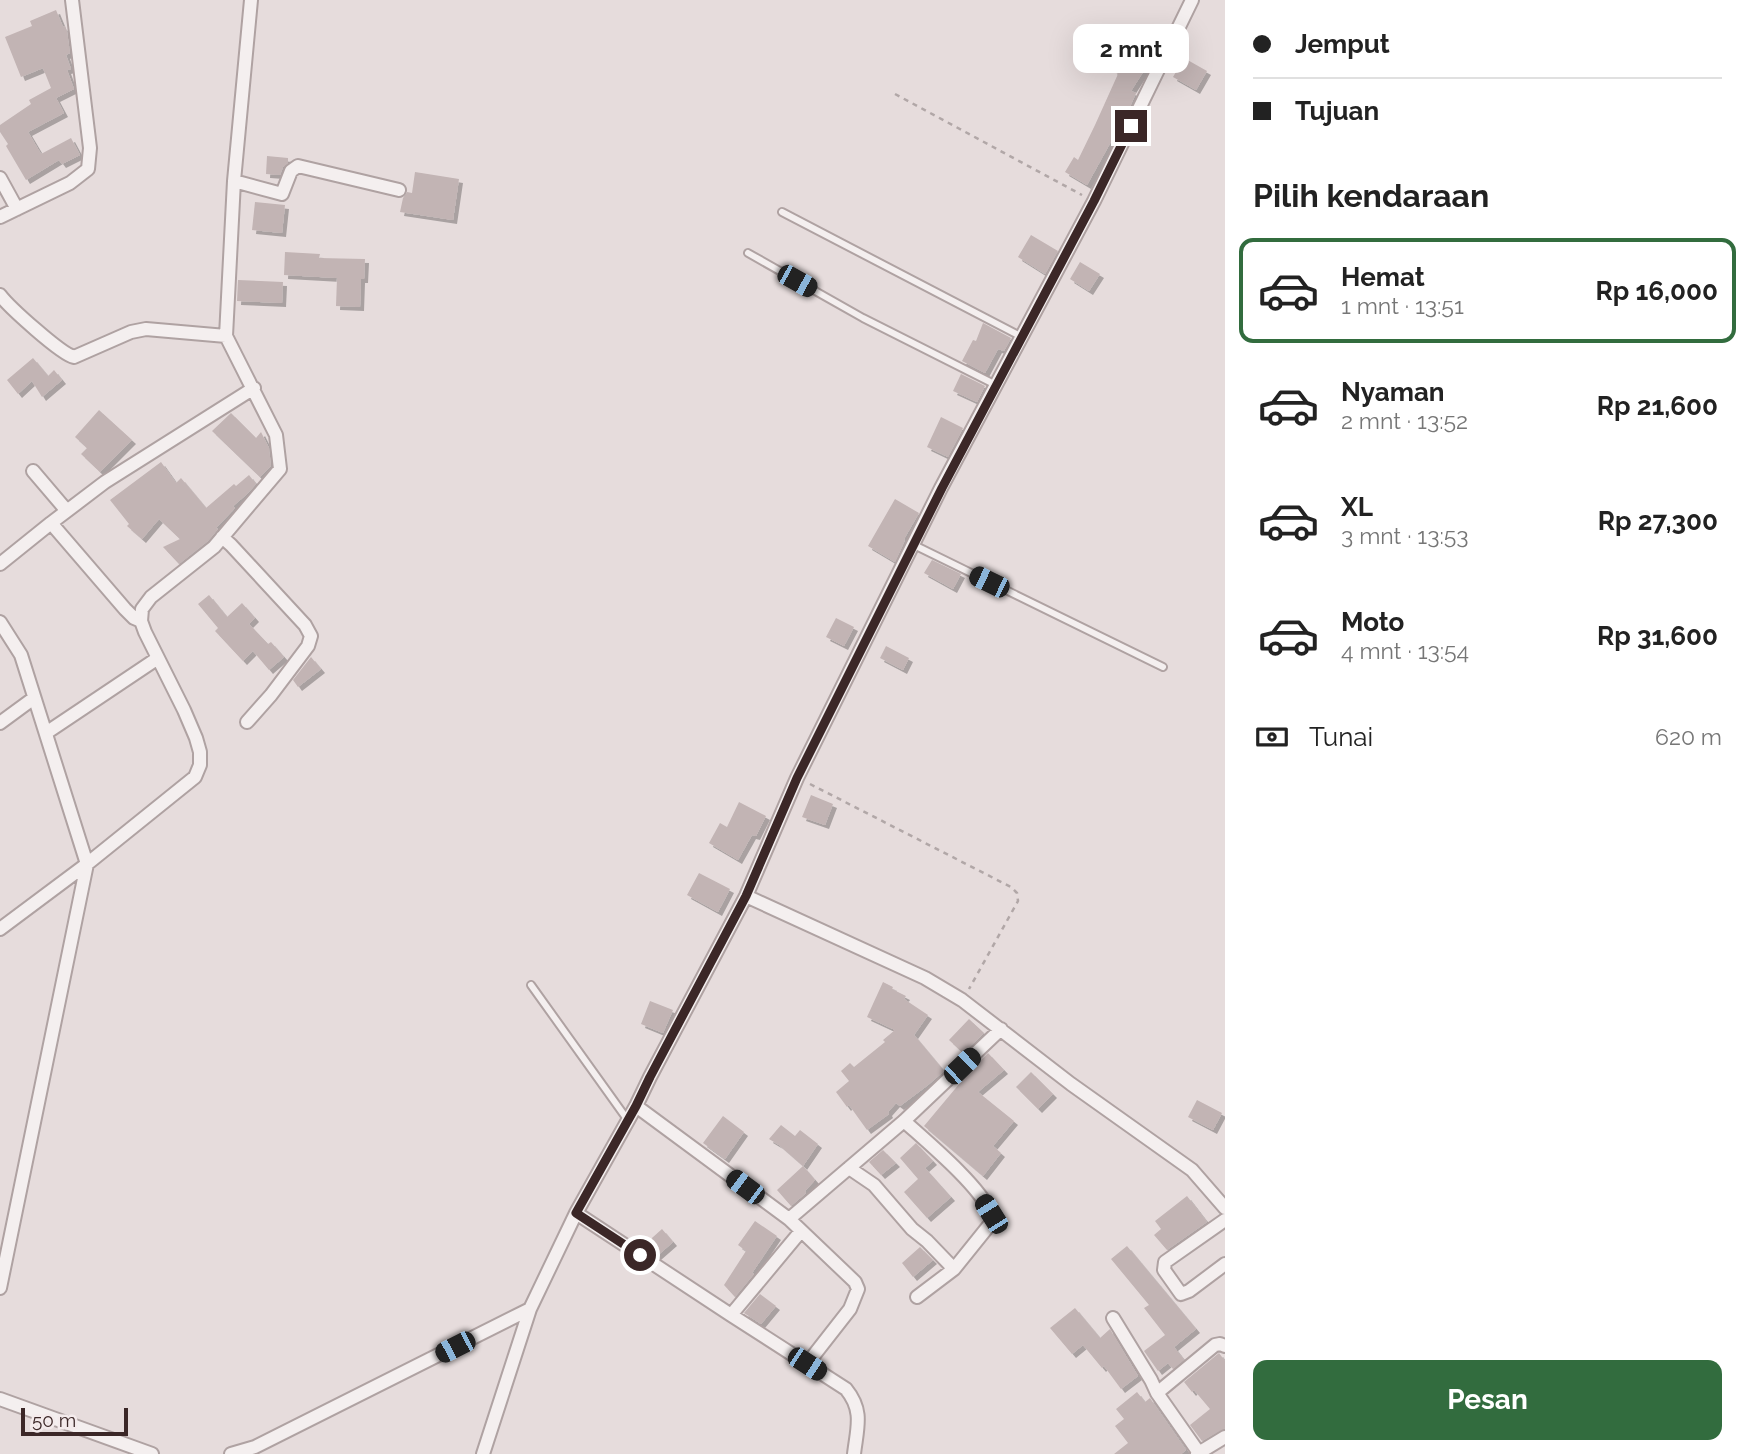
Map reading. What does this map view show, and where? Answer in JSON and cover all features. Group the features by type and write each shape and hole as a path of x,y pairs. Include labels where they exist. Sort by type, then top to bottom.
{"street":[{"path":"0,218 70,183 88,169 90,148 72,0"},
{"path":"0,929 87,864 195,777 200,765 196,738 145,632 141,621 142,609 151,597 214,547 280,469 276,435 226,336 234,181 251,0"},
{"path":"483,1454 530,1309 576,1213 636,1106 746,896 797,778 947,477 1094,201 1192,0"},
{"path":"234,181 282,194 291,171 298,166 399,190"},
{"path":"0,178 17,209"},
{"path":"2,303 69,356 74,357 131,332 146,329 226,336"},
{"path":"0,564 105,482 254,388"},
{"path":"33,471 66,511"},
{"path":"51,523 125,609 141,621"},
{"path":"222,537 305,625 311,636 308,646 247,722"},
{"path":"0,622 21,655 87,864 0,1288"},
{"path":"46,733 158,658"},
{"path":"0,723 34,698"},
{"path":"746,896 925,978 962,1000 1071,1084 1192,1170 1225,1208"},
{"path":"789,1219 904,1121 1001,1029"},
{"path":"636,1106 789,1219 855,1282 858,1289 850,1309 807,1364"},
{"path":"904,1121 966,1180 991,1214 991,1223 954,1269 917,1297"},
{"path":"849,1168 874,1185 912,1230 927,1241 954,1269"},
{"path":"576,1213 846,1389 855,1399 859,1412 855,1454"},
{"path":"1225,1220 1163,1266 1181,1294 1225,1264"},
{"path":"731,1315 801,1231"},
{"path":"231,1454 255,1447 530,1309"},
{"path":"1112,1318 1157,1393 1198,1453 1225,1437"},
{"path":"1157,1393 1215,1345 1225,1346"},
{"path":"0,1399 152,1454"}],"lane":[{"path":"782,212 1022,337"},
{"path":"748,253 863,318 996,385"},
{"path":"914,545 1163,667"},
{"path":"531,985 628,1120"}],"path":[{"path":"895,94 1094,201"},
{"path":"797,778 1011,887 1017,893 1018,901 962,1000"}],"building":[{"path":"56,10 67,31 70,53 66,55 71,69 67,70 74,89 56,98 64,113 28,132 41,154 71,138 80,155 62,164 59,160 26,180 6,146 8,144 0,132 0,125 31,104 29,100 51,88 43,68 21,77 5,37 32,26 30,21"},
{"path":"1123,55 1145,69 1131,91 1136,93 1129,109 1087,185 1065,172 1074,157 1078,160 1118,74 1113,71"},
{"path":"1184,58 1207,71 1196,90 1173,77"},
{"path":"267,156 288,158 288,163 280,175 266,174"},
{"path":"415,172 459,179 453,220 400,212 403,198 407,192 412,193"},
{"path":"255,202 285,205 282,233 252,230"},
{"path":"1031,235 1058,251 1045,274 1018,257"},
{"path":"285,252 320,254 319,258 365,259 360,307 336,306 337,278 284,275"},
{"path":"1080,262 1100,274 1089,291 1070,279"},
{"path":"238,280 283,282 282,303 237,301"},
{"path":"983,323 1011,338 1004,351 998,349 985,373 962,361 973,340 976,341"},
{"path":"33,358 48,376 54,370 62,380 42,397 32,381 18,394 7,380"},
{"path":"961,374 985,386 977,402 953,391"},
{"path":"99,410 132,440 100,472 81,454 87,448 75,437"},
{"path":"231,413 256,438 261,432 269,448 271,466 260,477 212,431"},
{"path":"941,417 963,428 948,457 927,447"},
{"path":"161,462 176,483 181,478 206,508 249,475 256,484 233,506 235,508 208,541 179,564 163,547 180,539 159,519 142,539 127,526 129,524 110,500"},
{"path":"895,499 919,513 895,562 868,546"},
{"path":"932,560 961,574 953,589 924,573"},
{"path":"209,595 227,617 242,603 255,618 249,624 284,657 269,670 253,651 243,661 215,631 218,628 198,604"},
{"path":"836,618 854,627 844,646 826,637"},
{"path":"886,646 909,658 903,670 880,658"},
{"path":"311,657 321,669 298,687 293,680"},
{"path":"811,795 833,804 825,825 802,817"},
{"path":"739,802 766,816 756,836 752,835 738,860 709,843 720,823 727,827"},
{"path":"699,873 730,889 718,912 687,895"},
{"path":"883,982 906,996 904,999 928,1015 914,1035 944,1071 900,1106 896,1103 889,1114 867,1130 836,1092 849,1081 841,1071 850,1063 854,1067 885,1042 883,1040 895,1030 867,1017"},
{"path":"650,1001 673,1010 663,1033 641,1024"},
{"path":"969,1019 984,1033 963,1053 949,1040"},
{"path":"988,1053 1004,1070 978,1092 1014,1121 993,1146 1001,1153 983,1176 924,1126"},
{"path":"1031,1072 1053,1094 1038,1109 1016,1087"},
{"path":"1197,1100 1222,1113 1213,1130 1188,1117"},
{"path":"723,1116 744,1132 725,1159 703,1143"},
{"path":"781,1125 795,1136 800,1130 818,1144 803,1166 769,1139"},
{"path":"916,1143 933,1161 925,1168 951,1197 927,1218 904,1192 918,1179 900,1158"},
{"path":"883,1150 896,1163 881,1175 869,1162"},
{"path":"803,1166 815,1180 806,1193 791,1206 777,1190"},
{"path":"1187,1196 1207,1222 1167,1250 1154,1235 1161,1229 1155,1221"},
{"path":"755,1221 777,1236 752,1273 754,1274 735,1297 724,1285 746,1251 738,1245"},
{"path":"662,1229 673,1242 657,1256 643,1246"},
{"path":"1127,1246 1196,1329 1174,1347 1184,1360 1173,1369 1168,1363 1158,1371 1144,1351 1165,1335 1144,1308 1149,1305 1111,1259"},
{"path":"920,1247 933,1260 913,1277 902,1263"},
{"path":"760,1294 776,1306 761,1324 744,1313"},
{"path":"1075,1308 1100,1338 1110,1329 1138,1376 1121,1389 1104,1366 1102,1368 1083,1345 1072,1354 1050,1328"},
{"path":"1219,1353 1225,1361 1225,1428 1202,1441 1190,1425 1210,1409 1184,1382"},
{"path":"1137,1392 1145,1402 1150,1398 1186,1450 1181,1454 1114,1454 1128,1443 1115,1426 1124,1419 1116,1409"}],"route":[{"path":"640,1255 576,1213 636,1106 746,896 797,778 942,488 1131,126"}]}
